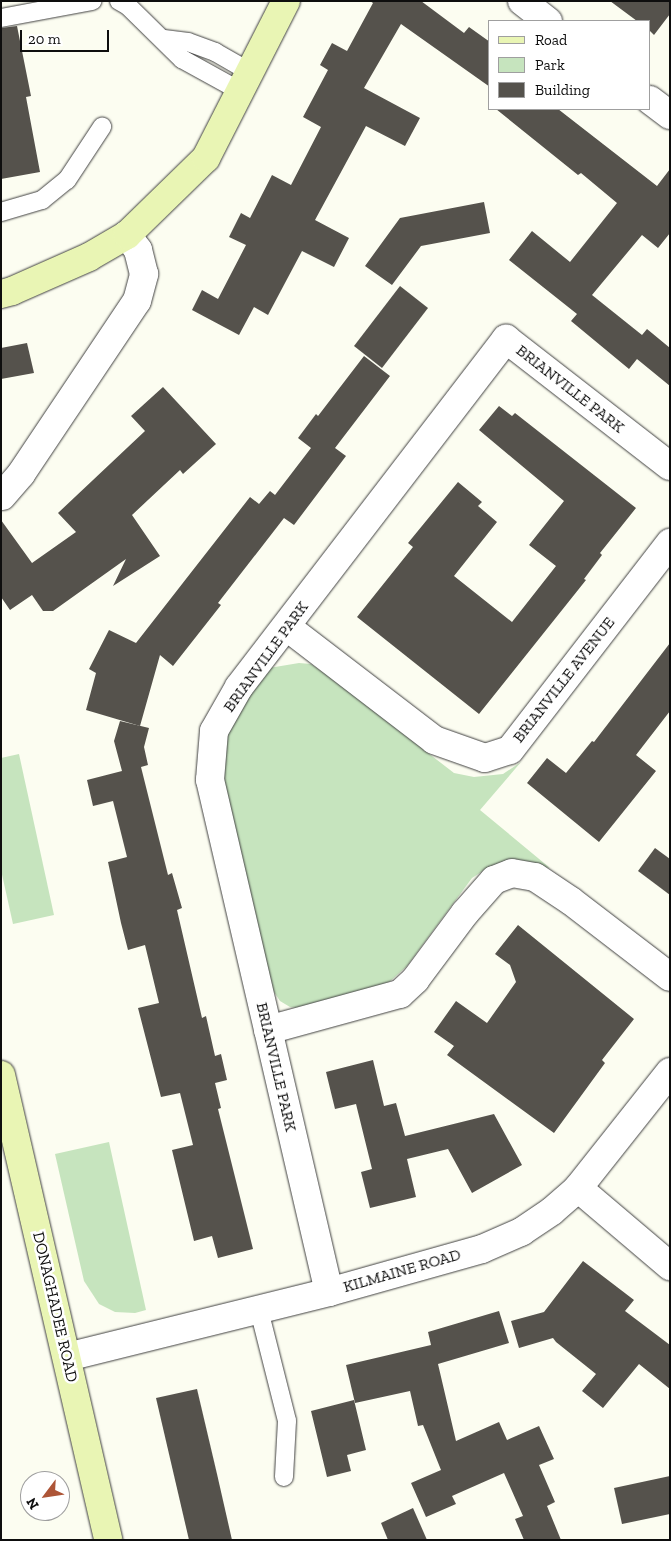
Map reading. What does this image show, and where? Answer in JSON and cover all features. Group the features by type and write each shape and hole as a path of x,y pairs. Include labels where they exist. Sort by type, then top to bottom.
{"main road":[{"path":"1,294 89,257 127,235 206,158 286,1"},
{"name":"DONAGHADEE ROAD","path":"1,1075 108,1540"}],"street":[{"path":"522,1 547,20"},
{"path":"2,496 21,474 136,301 144,274 138,250 127,235"},
{"name":"BRIANVILLE PARK","path":"329,1292 210,780 214,731 240,688 506,339 670,466"},
{"name":"BRIANVILLE AVENUE","path":"287,627 434,740 485,758 510,750 670,543"},
{"path":"268,1030 400,994 415,980 465,913 494,880 512,873 535,877 571,901 670,977"},
{"name":"KILMAINE ROAD","path":"67,1357 329,1292 482,1248 520,1232 552,1211 578,1188 670,1072"},
{"path":"578,1188 670,1266"}],"lane":[{"path":"1,18 92,1"},
{"path":"119,1 128,6 164,39 188,42 215,52 245,81"},
{"path":"1,212 42,200 67,180 102,127"},
{"path":"259,1310 287,1420 284,1477"}],"green space":[{"path":"299,663 311,664 327,675 454,773 474,777 503,774 521,762 480,810 550,868 511,861 489,867 472,878 407,966 387,984 304,1009 290,1007 280,1001 266,980 218,759 225,730 269,668"},
{"path":"19,754 54,915 13,924 1,870 1,758"},
{"path":"109,1142 146,1310 135,1313 115,1312 99,1304 84,1281 55,1154"}],"building":[{"path":"370,1 421,1 464,33 469,27 488,41 488,86 401,24 364,88 420,118 405,146 366,126 315,220 349,238 334,267 302,251 268,315 254,307 239,335 192,310 202,290 218,299 246,245 229,237 241,213 250,218 272,175 291,185 321,127 303,117 328,70 320,65 332,43 347,51 373,3"},
{"path":"610,1 670,1 670,14 654,35 651,32 651,20 636,20"},
{"path":"17,26 31,96 26,97 40,172 1,179 1,28"},
{"path":"497,110 559,110 657,186 670,169 670,233 658,248 642,235 592,295 642,335 647,329 670,348 670,386 637,359 629,369 571,321 577,314 509,260 532,231 570,262 617,203 581,173 578,175"},
{"path":"484,202 490,233 421,246 392,285 365,266 400,218"},
{"path":"400,286 428,308 382,368 354,346"},
{"path":"27,343 34,373 1,379 1,348"},
{"path":"364,356 390,376 335,448 346,456 294,525 284,518 218,603 221,605 173,666 160,655 140,726 86,710 96,673 89,669 109,630 136,643 250,497 259,504 270,491 275,495 311,448 298,438 316,414 318,416"},
{"path":"163,387 216,444 183,474 180,470 132,515 160,556 113,586 126,559 53,611 43,611 32,595 10,610 1,597 1,520 32,563 76,532 58,513 145,431 131,416"},
{"path":"499,406 512,416 515,413 636,508 600,553 602,555 584,579 586,580 479,714 357,617 413,547 408,543 458,482 482,502 478,506 497,522 454,576 512,622 556,566 529,545 564,501 479,430"},
{"path":"670,643 670,711 636,755 656,771 599,842 527,783 547,758 566,773 592,741 594,742"},
{"path":"120,721 149,728 144,747 148,765 141,767 168,875 172,873 182,908 177,910 202,1018 206,1016 215,1056 221,1054 227,1080 215,1083 221,1108 218,1109 253,1249 218,1258 212,1236 194,1241 172,1150 193,1145 180,1093 161,1097 138,1008 159,1003 145,945 128,950 121,923 108,862 127,857 113,801 93,806 87,780 122,771 114,741"},
{"path":"655,848 670,859 670,895 638,871"},
{"path":"518,925 634,1019 602,1060 605,1063 554,1133 447,1055 454,1046 434,1032 456,1001 487,1023 516,982 510,965 495,954"},
{"path":"373,1060 384,1106 396,1103 405,1136 494,1114 522,1165 472,1193 448,1149 407,1159 416,1197 370,1208 361,1172 372,1169 356,1104 335,1109 326,1072"},
{"path":"583,1261 634,1300 625,1311 670,1345 670,1389 639,1364 603,1408 582,1391 596,1374 553,1338 519,1348 511,1321 544,1312"},
{"path":"499,1311 509,1343 438,1364 456,1441 499,1422 507,1440 539,1426 554,1459 539,1465 555,1502 547,1506 561,1540 524,1540 515,1519 523,1516 504,1473 452,1496 456,1504 426,1517 411,1483 441,1470 423,1425 418,1426 410,1391 355,1403 346,1365 431,1345 428,1332"},
{"path":"197,1389 232,1540 189,1540 156,1398"},
{"path":"354,1400 366,1450 347,1455 351,1471 327,1477 311,1411"},
{"path":"670,1476 670,1514 622,1524 614,1488"},
{"path":"413,1508 427,1540 388,1540 381,1523"}]}
